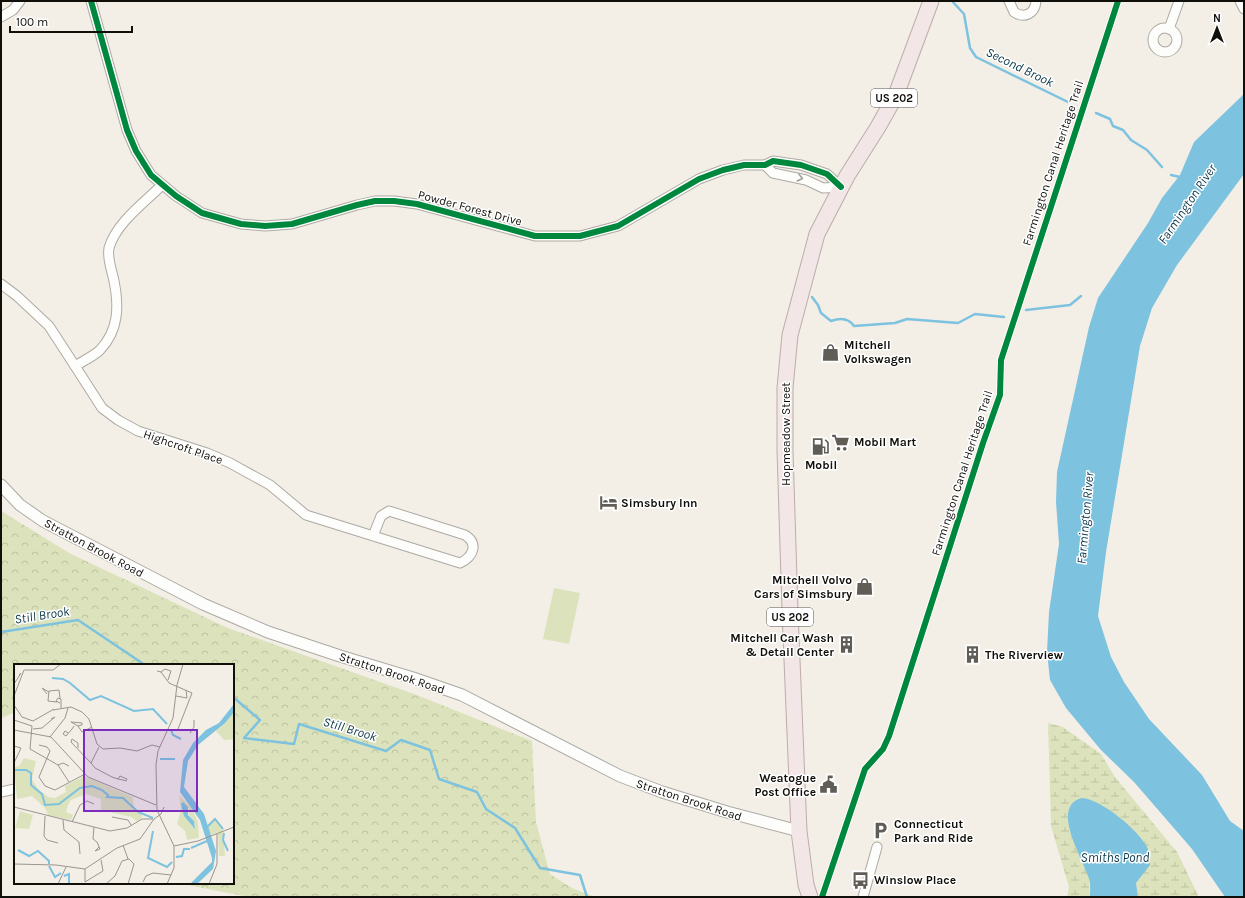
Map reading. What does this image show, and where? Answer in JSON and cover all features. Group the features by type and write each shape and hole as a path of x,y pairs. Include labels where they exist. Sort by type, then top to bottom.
{"highway":[{"name":"Hopmeadow Street","path":"810,897 806,885 798,831 785,450 785,388 790,335 810,253 817,234 841,187 896,95 931,1"}],"street":[{"path":"1,17 13,10 20,1"},
{"name":"Powder Forest Drive","path":"91,1 127,130 136,151 151,175 162,185 202,214 241,224 265,226 292,224 357,205 375,201 394,201 417,204 536,236 580,236 618,226 699,179 723,170 744,165 765,165 773,161 801,165 827,174 841,187"},
{"path":"1009,1 1014,12 1022,16 1031,13 1036,5 1036,1"},
{"path":"1169,29 1179,1"},
{"path":"1240,1 1244,9"},
{"path":"765,165 773,173 806,180 823,188 841,187"},
{"path":"75,366 100,350 115,327 118,308 114,280 109,267 109,249 114,236 123,224 162,185"},
{"name":"Highcroft Place","path":"1,284 17,296 49,326 102,408 118,420 138,431 207,453 230,463 270,485 306,515 373,536 460,563 468,559 472,552 473,546 471,539 465,535 389,511 381,516 373,536"},
{"name":"Stratton Brook Road","path":"2,488 20,505 43,522 203,604 268,632 462,695 620,776 662,792 720,810 770,825 798,831"},
{"path":"1,792 14,789"},
{"path":"863,897 877,847"}],"green space":[{"path":"1,511 71,554 228,628 417,695 532,741 536,822 550,874 572,888 595,897 249,897 187,885 234,884 234,664 14,664 14,712 1,718"},
{"path":"554,588 580,593 569,644 543,639"},
{"path":"1048,723 1063,727 1101,754 1115,777 1177,852 1199,897 1138,897 1136,883 1145,871 1070,830 1089,877 1090,897 1067,897 1069,887 1051,826"}],"water":[{"name":"Farmington River","path":"1244,94 1244,174 1177,265 1152,308 1140,346 1106,552 1098,616 1111,657 1124,682 1149,719 1202,775 1230,821 1244,831 1244,897 1225,897 1192,849 1134,782 1101,750 1066,708 1050,680 1047,652 1049,612 1059,544 1056,502 1057,472 1089,327 1098,298 1148,223 1162,198 1180,175 1194,142"},
{"name":"Smiths Pond","path":"1082,798 1099,804 1119,817 1129,825 1144,842 1148,849 1150,855 1150,865 1136,883 1138,897 1090,897 1089,879 1075,845 1068,821 1069,811 1073,803"}],"waterway":[{"name":"Second Brook","path":"952,1 964,14 970,48 976,57 1068,102"},
{"name":"Second Brook","path":"1096,113 1110,119 1113,126 1123,130 1131,140 1147,150 1162,167"},
{"name":"Second Brook","path":"1171,175 1180,177"},
{"path":"1026,310 1070,305 1081,296"},
{"path":"812,297 818,305 821,313 831,321 843,319 849,321 854,326 895,323 907,319 958,323 975,314 1004,317"},
{"name":"Still Brook","path":"1,632 78,620 144,664"},
{"name":"Still Brook","path":"234,698 260,720 244,738 294,744 299,724 386,751 401,740 430,750 439,779 477,792 486,809 515,828 540,868 580,875 587,897"}],"cycle path":[{"path":"91,1 127,130 136,151 151,175 176,196 202,213 241,224 265,226 292,224 357,205 375,201 394,201 417,204 535,236 580,236 618,226 699,179 723,170 744,165 765,165 773,161 801,165 827,174 841,187"},
{"name":"Farmington Canal Heritage Trail","path":"822,897 865,769 883,749 889,736 983,443 1000,395 1001,360 1118,1"}],"place":[{"name":"Mitchell Volkswagen","path":"831,352"},
{"name":"Mobil Mart","path":"841,442"},
{"name":"Mobil","path":"821,446"},
{"name":"Simsbury Inn","path":"608,503"},
{"name":"Mitchell Volvo Cars of Simsbury","path":"865,587"},
{"name":"Mitchell Car Wash & Detail Center","path":"847,645"},
{"name":"The Riverview","path":"972,655"},
{"name":"Weatogue Post Office","path":"829,785"},
{"name":"Connecticut Park and Ride","path":"881,831"},
{"name":"Winslow Place","path":"861,880"}]}
